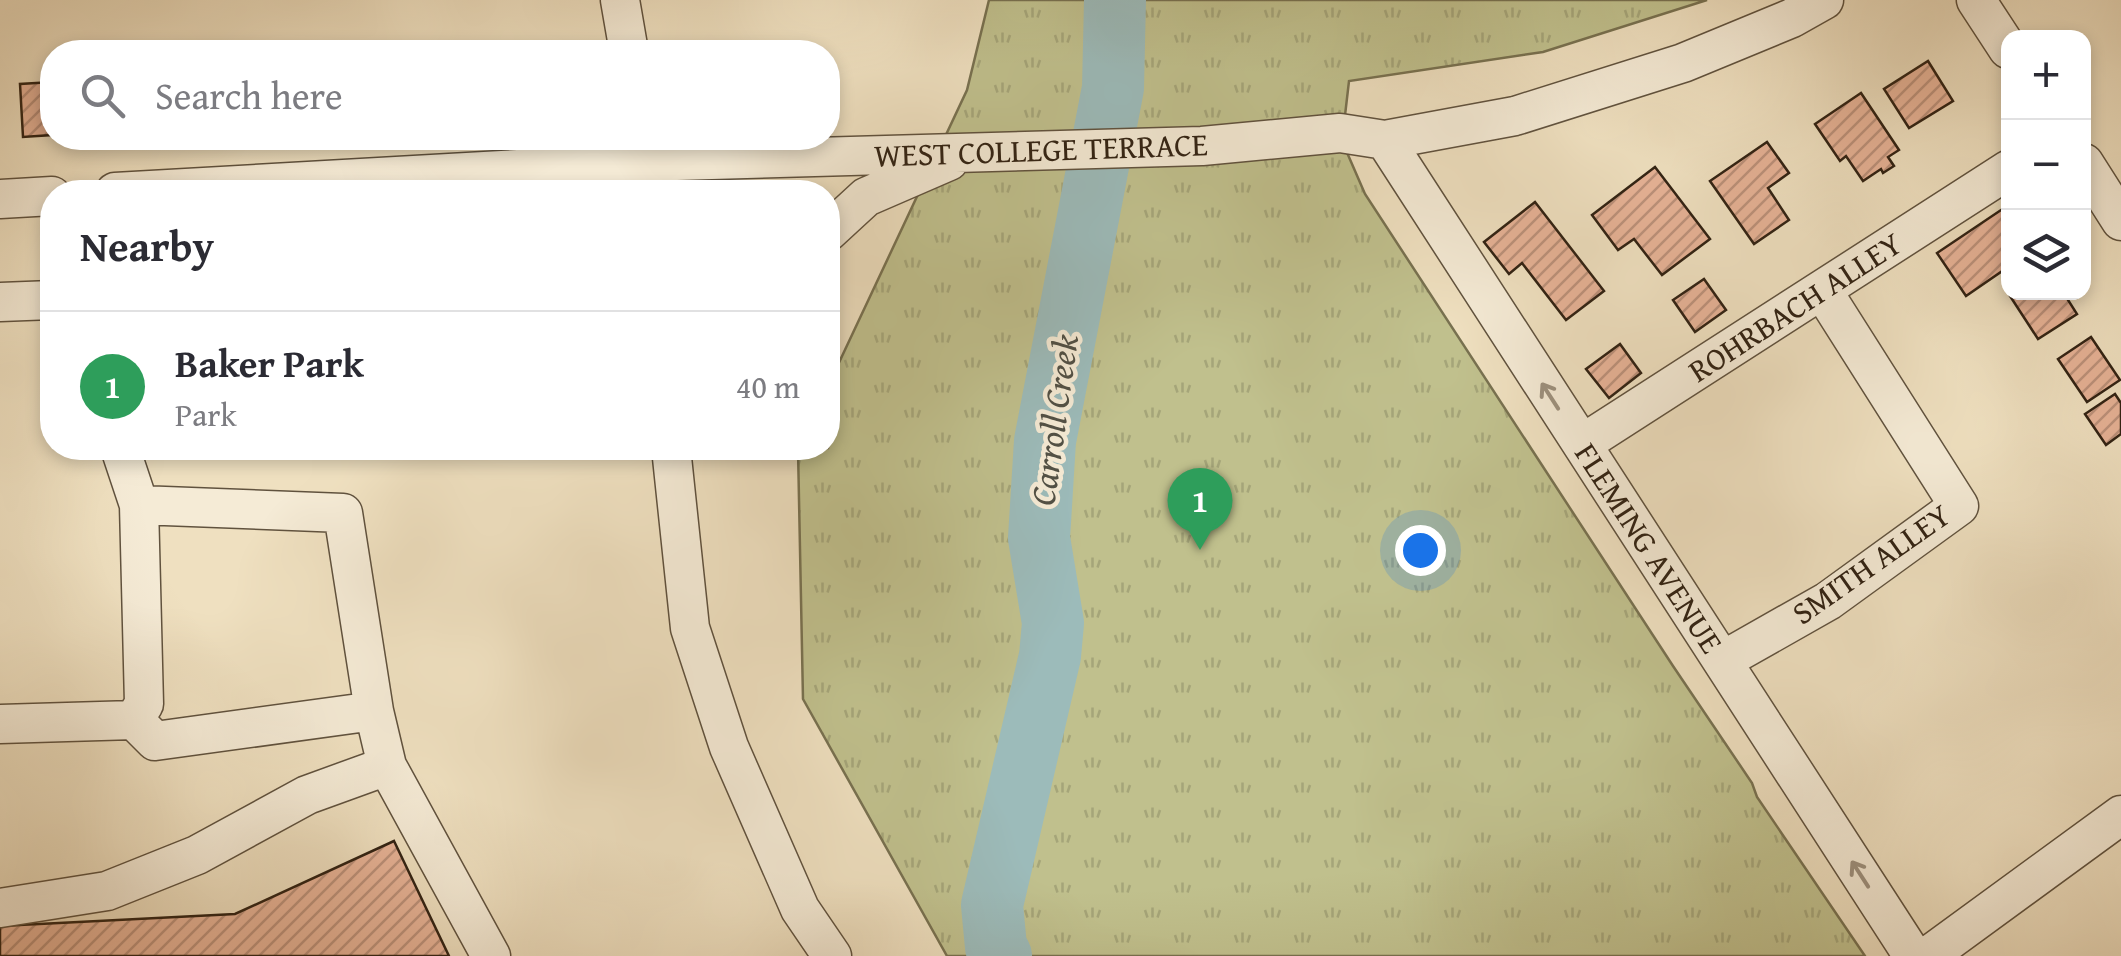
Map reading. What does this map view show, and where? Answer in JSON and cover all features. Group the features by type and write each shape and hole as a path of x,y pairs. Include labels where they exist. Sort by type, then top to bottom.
{"street":[{"path":"620,0 627,40"},
{"name":"WEST COLLEGE TERRACE","path":"341,180 642,164 1202,146 1340,133 1385,140 1515,116 1665,68 1792,18 1824,0"},
{"path":"1976,0 2001,38"},
{"name":"FLEMING AVENUE","path":"1385,140 1912,956"},
{"path":"840,221 866,196 970,152"},
{"name":"ROHRBACH ALLEY","path":"1582,444 2001,175"},
{"path":"2091,175 2121,221"},
{"path":"0,199 40,202"},
{"name":"SMITH ALLEY","path":"1722,660 1828,601 1959,506 1822,290"},
{"path":"0,302 40,300"},
{"path":"124,460 139,505 144,704 134,720"},
{"path":"679,460 690,628 729,747 800,909 832,956"},
{"path":"139,505 343,514 374,712 387,766 490,956"},
{"path":"0,724 134,720 155,742 374,712"},
{"path":"0,908 107,891 198,856 308,795 387,766"},
{"path":"1928,956 2121,816"}],"green space":[{"path":"989,0 1707,0 1543,52 1349,81 1342,141 1365,194 1752,783 1757,797 1865,956 947,956 803,699 798,460 840,460 840,360 967,90"}],"building":[{"path":"1928,61 1953,101 1909,128 1884,89"},
{"path":"40,83 40,136 23,137 20,84"},
{"path":"1861,93 1899,150 1888,157 1894,166 1863,181 1846,156 1840,161 1815,124"},
{"path":"1767,142 1789,173 1768,188 1789,220 1754,244 1710,181"},
{"path":"1655,167 1710,239 1662,275 1634,239 1618,250 1592,215"},
{"path":"1535,202 1604,291 1566,320 1522,263 1509,274 1484,242"},
{"path":"2001,210 2001,272 1966,296 1937,253"},
{"path":"1704,279 1726,310 1695,332 1673,300"},
{"path":"2013,300 2068,300 2077,314 2038,339"},
{"path":"2091,337 2120,380 2087,402 2058,359"},
{"path":"1620,344 1641,373 1609,398 1586,369"},
{"path":"2115,394 2121,403 2121,434 2106,445 2085,414"},
{"path":"394,841 449,956 0,956 0,926 235,914"}],"waterway":[{"name":"Carroll Creek","path":"1001,956 996,947 992,905 1050,656 1053,623 1039,538 1045,441 1113,88 1115,0"}],"place":[{"name":"Baker Park","path":"1200,550"}]}
